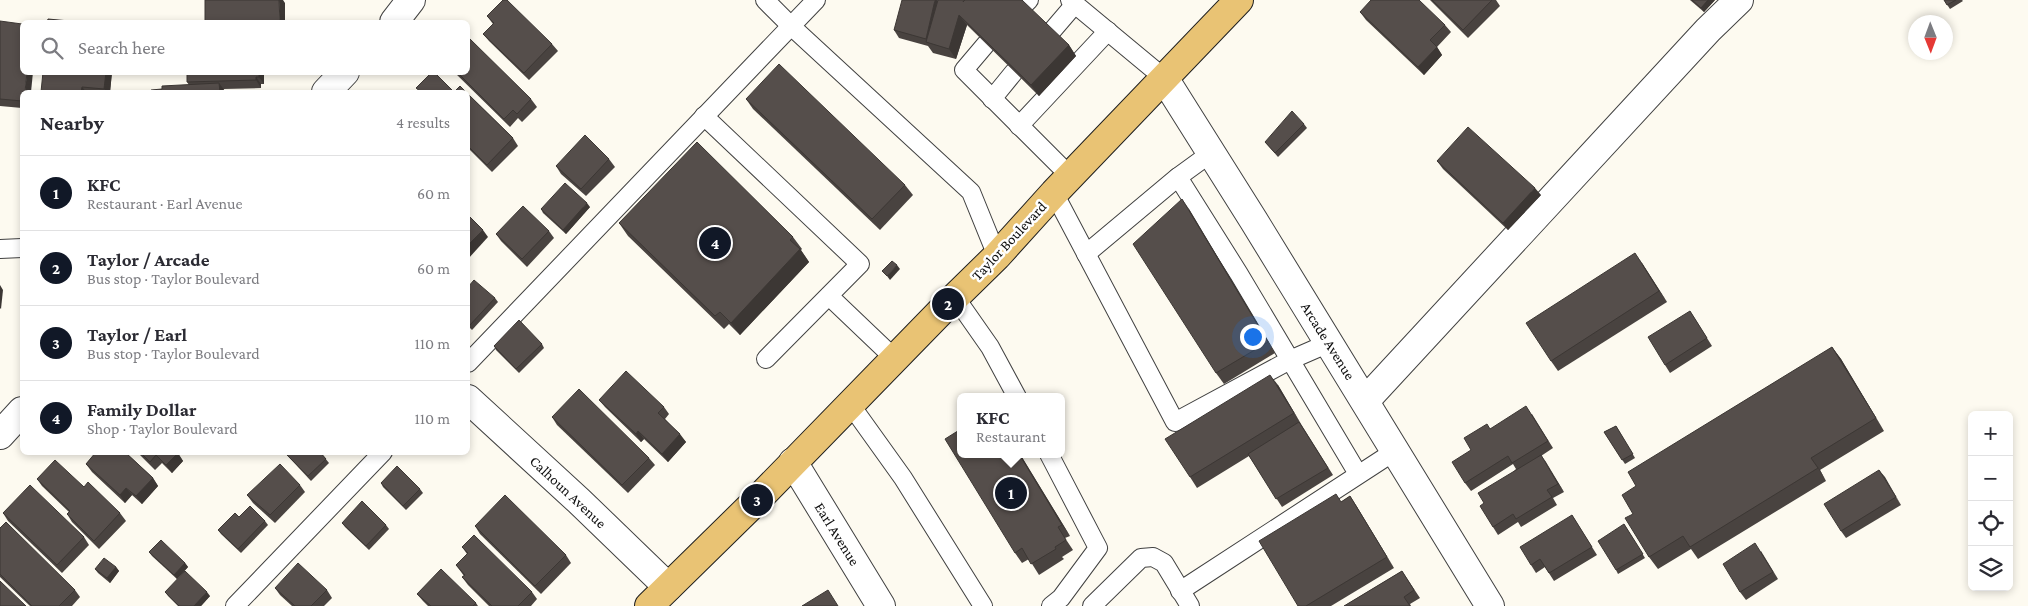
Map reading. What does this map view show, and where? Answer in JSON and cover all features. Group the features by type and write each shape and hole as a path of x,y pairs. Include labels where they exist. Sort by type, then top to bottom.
{"main road":[{"name":"Taylor Boulevard","path":"649,606 757,500 894,358 997,256 1062,184 1239,0"}],"street":[{"path":"396,20 411,0"},
{"path":"1365,401 1708,30 1738,0"},
{"path":"328,90 342,75"},
{"name":"Arcade Avenue","path":"1164,78 1490,606"},
{"name":"Calhoun Avenue","path":"470,401 668,586"},
{"path":"0,435 20,413"},
{"name":"Earl Avenue","path":"792,462 881,606"}],"lane":[{"path":"765,0 790,26 971,192 997,256"},
{"path":"470,361 816,0"},
{"path":"1051,32 1073,2 1164,78"},
{"path":"1019,126 1108,31"},
{"path":"986,44 964,70 1019,126 1062,184 1086,254 1175,422 1290,360 1329,343"},
{"path":"992,99 1014,72"},
{"path":"704,116 860,264 766,359"},
{"path":"1086,254 1178,177 1212,153"},
{"path":"1178,177 1239,274 1358,474"},
{"path":"0,249 20,248"},
{"path":"829,296 894,358"},
{"path":"955,297 990,347 1015,393"},
{"path":"850,404 903,478 983,606"},
{"path":"1180,591 1395,451"},
{"path":"235,606 380,455"},
{"path":"1051,458 1098,548 1061,598 1051,606"},
{"path":"1092,606 1141,558 1152,557 1164,563 1190,606"}],"building":[{"path":"205,0 279,0 280,20 205,20"},
{"path":"503,0 507,0 552,44 524,73 483,34 494,23 487,16"},
{"path":"902,0 935,0 926,39 894,30"},
{"path":"938,0 964,0 963,2 965,0 1022,0 1069,45 1031,85 959,15 949,49 926,42"},
{"path":"1371,0 1419,0 1445,25 1430,40 1437,47 1418,67 1360,12"},
{"path":"1432,0 1492,0 1463,30"},
{"path":"1692,0 1708,0 1701,8"},
{"path":"1944,0 1956,0 1947,5"},
{"path":"0,21 20,24 20,75 27,75 25,90 20,90 20,101 0,99"},
{"path":"470,39 531,99 517,114 513,110 504,119 460,75 470,75"},
{"path":"779,64 905,185 872,219 746,99"},
{"path":"43,75 106,75 104,89 82,87 81,90 41,90"},
{"path":"187,75 259,75 259,77 256,77 256,80 187,82"},
{"path":"429,75 437,75 452,90 418,90 416,88"},
{"path":"219,83 220,90 151,90 162,89 162,86"},
{"path":"460,86 464,90 456,90"},
{"path":"470,96 513,138 487,165 470,148"},
{"path":"1292,111 1304,124 1275,153 1265,142"},
{"path":"1468,127 1535,188 1503,223 1437,161"},
{"path":"585,135 609,159 581,189 556,166"},
{"path":"697,142 793,237 790,240 800,249 731,323 720,312 715,316 619,223"},
{"path":"565,183 587,203 563,230 541,209"},
{"path":"1182,199 1268,342 1216,373 1133,244"},
{"path":"523,206 549,231 522,259 496,234"},
{"path":"470,217 483,230 470,243"},
{"path":"1635,253 1659,291 1551,361 1526,323"},
{"path":"892,261 897,265 887,276 882,271"},
{"path":"474,280 495,298 470,325 470,285"},
{"path":"1690,311 1707,338 1665,365 1648,337"},
{"path":"519,320 542,344 516,369 494,346"},
{"path":"1832,347 1876,418 1811,458 1818,468 1690,547 1683,536 1649,557 1625,518 1633,514 1622,495 1636,486 1628,472"},
{"path":"626,371 664,407 658,413 680,434 662,454 638,431 636,434 599,400"},
{"path":"1270,375 1294,413 1190,477 1165,439"},
{"path":"579,389 649,458 622,485 552,417"},
{"path":"1526,406 1548,441 1512,463 1508,456 1465,483 1452,462 1471,450 1464,438 1487,424 1490,429"},
{"path":"1299,422 1328,468 1276,499 1248,454"},
{"path":"1616,426 1633,454 1622,460 1604,432"},
{"path":"957,432 957,458 1021,458 1062,525 1058,527 1066,540 1055,547 1056,549 1031,564 1022,548 1015,553 945,439"},
{"path":"94,455 128,455 153,478 136,496 126,488 120,495 86,464"},
{"path":"143,455 156,455 150,462"},
{"path":"156,455 176,455 166,465"},
{"path":"287,455 323,455 326,459 308,476"},
{"path":"1541,455 1558,484 1547,490 1552,497 1516,519 1513,514 1493,527 1480,506 1484,503 1478,493"},
{"path":"55,460 84,487 88,482 120,513 94,541 67,514 70,511 37,479"},
{"path":"280,464 300,485 270,515 247,495"},
{"path":"397,466 420,489 403,506 381,483"},
{"path":"1879,470 1896,497 1841,531 1824,504"},
{"path":"30,485 84,537 57,565 3,513"},
{"path":"1336,494 1341,502 1350,496 1387,557 1306,606 1298,606 1259,541"},
{"path":"505,495 566,555 535,586 475,526"},
{"path":"362,501 386,525 366,546 342,523"},
{"path":"250,506 265,521 238,549 218,530 235,513 239,517"},
{"path":"1572,515 1592,547 1549,573 1540,559 1531,565 1520,547"},
{"path":"6,522 75,590 59,606 32,606 0,574 0,528"},
{"path":"1624,524 1643,554 1616,570 1598,541"},
{"path":"474,535 532,592 518,606 492,606 462,577 465,575 456,565 468,553 462,547"},
{"path":"161,540 185,563 174,575 149,552"},
{"path":"1755,543 1773,572 1740,592 1723,564"},
{"path":"104,558 116,567 107,578 95,569"},
{"path":"298,563 327,590 311,606 295,606 275,588"},
{"path":"441,569 476,603 473,606 431,606 417,594"},
{"path":"185,571 207,592 194,606 179,606 165,592"},
{"path":"1402,571 1414,590 1404,597 1410,606 1344,606"},
{"path":"0,581 26,606 0,606"},
{"path":"828,590 838,606 802,606"}],"place":[{"name":"Family Dollar","path":"715,243"},
{"name":"Taylor / Arcade","path":"948,304"},
{"name":"KFC","path":"1011,493"},
{"name":"Taylor / Earl","path":"757,500"}]}
